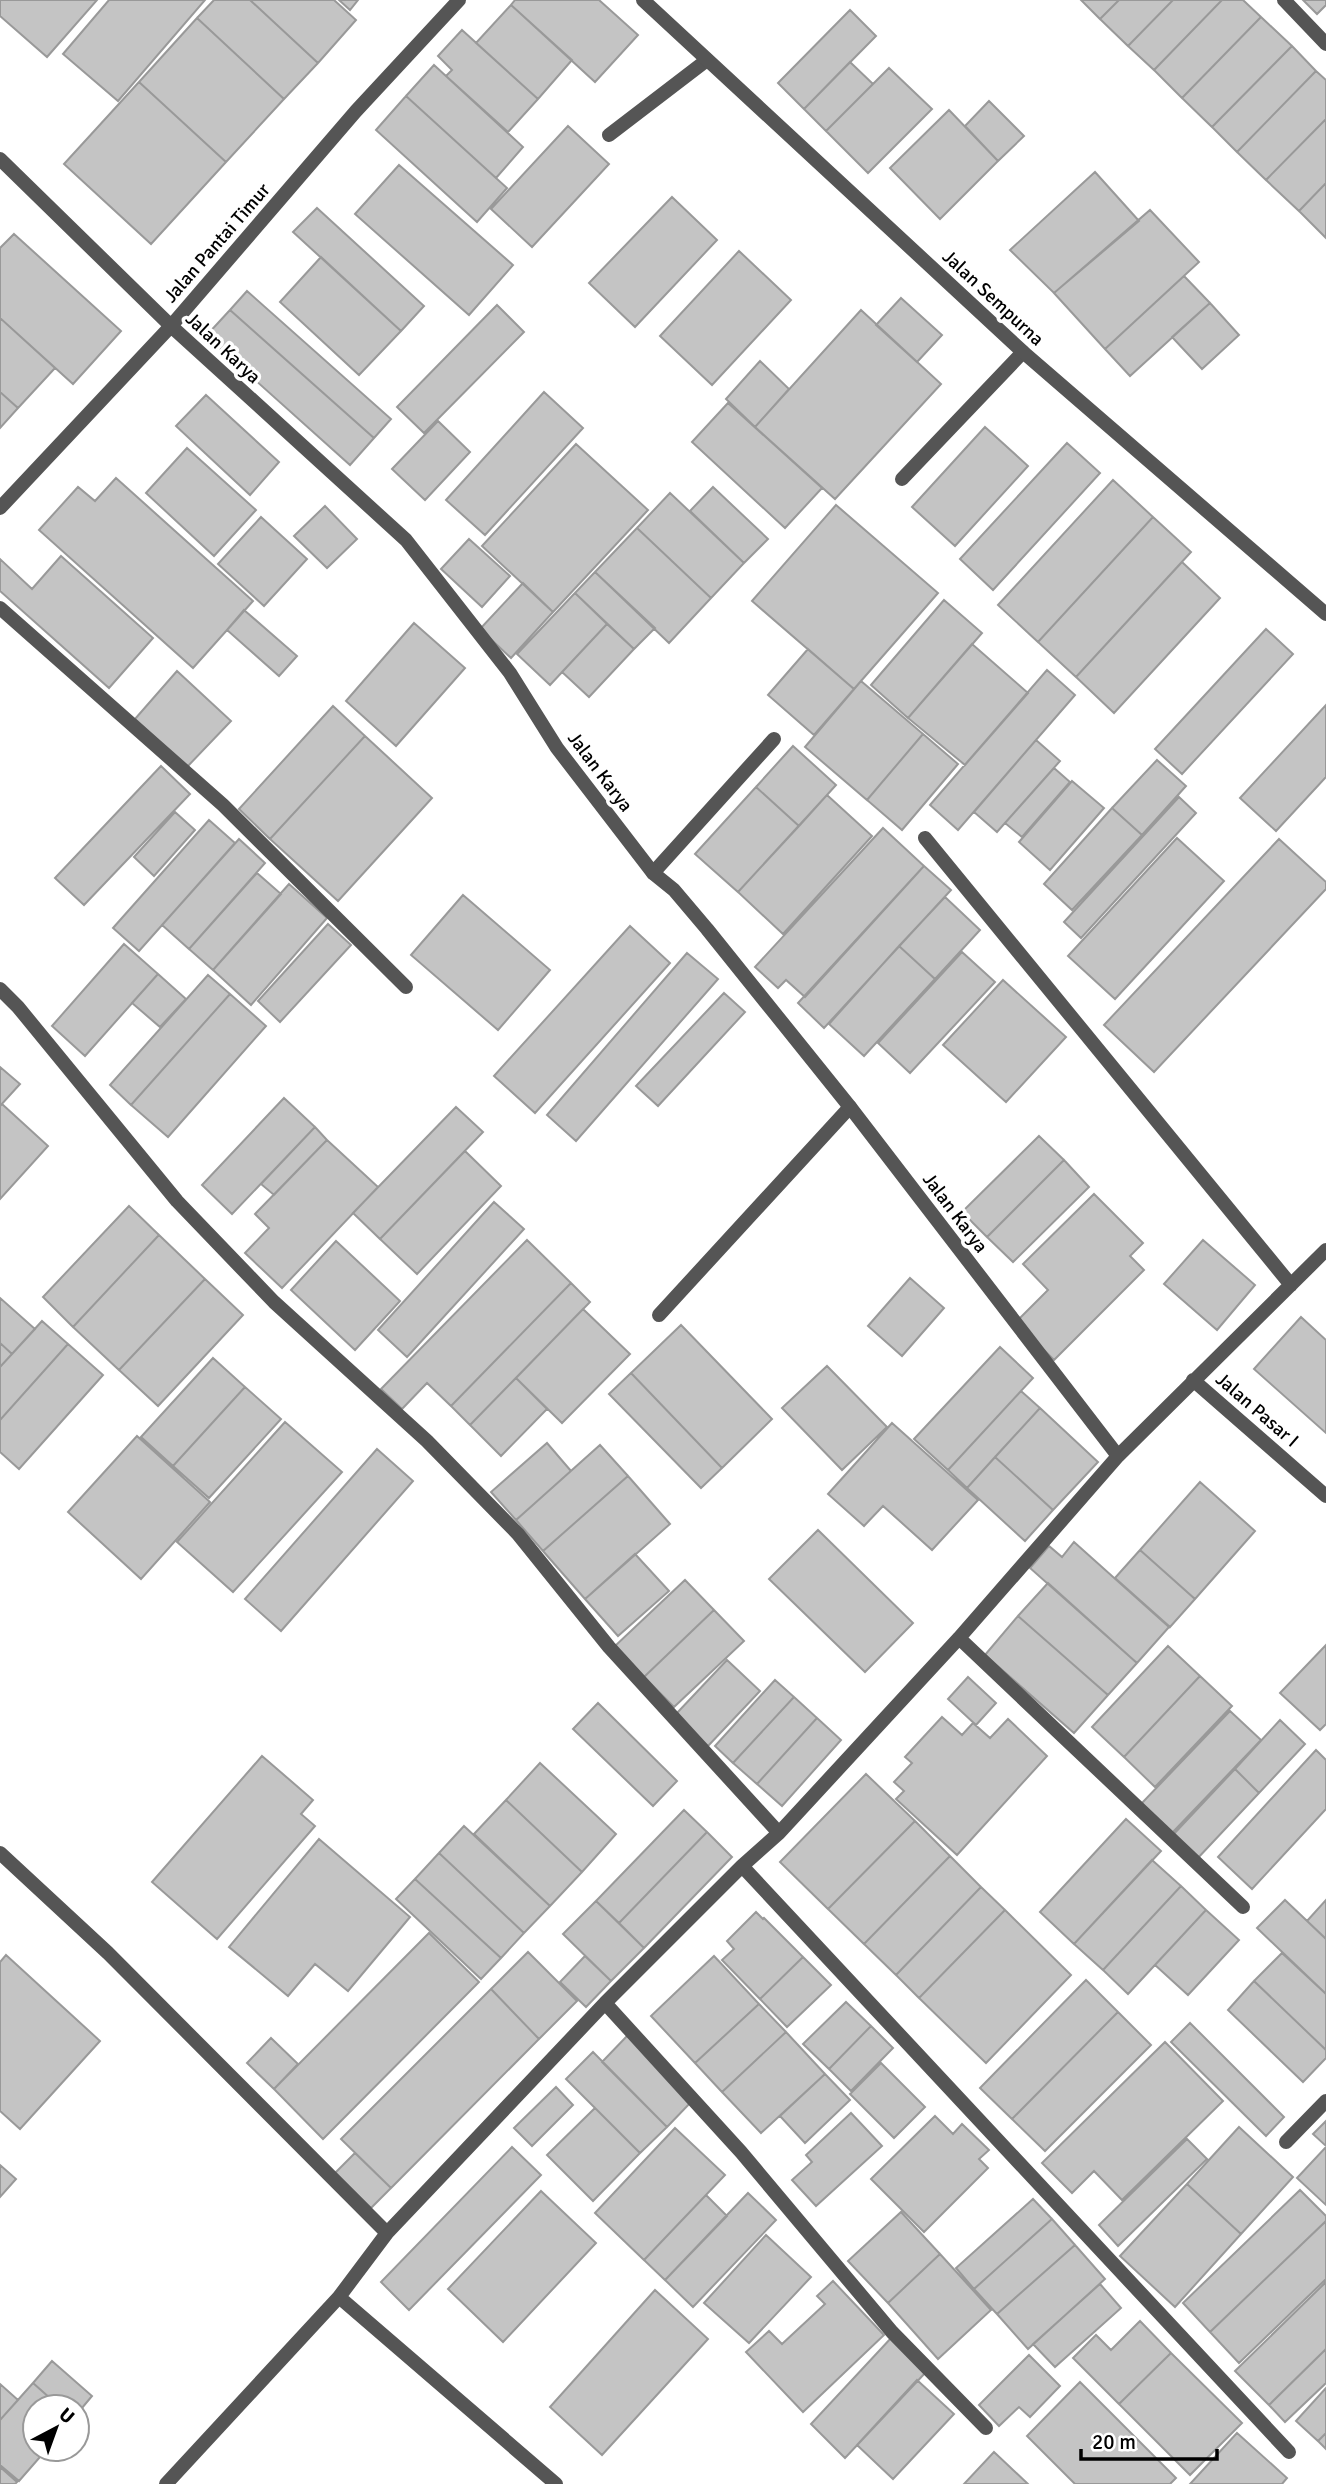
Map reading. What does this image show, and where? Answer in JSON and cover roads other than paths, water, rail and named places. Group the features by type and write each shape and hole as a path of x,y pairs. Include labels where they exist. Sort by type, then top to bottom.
{"street":[{"name":"Jalan Pantai Timur","path":"0,508 171,326 356,111 459,0"},
{"name":"Jalan Sempurna","path":"643,0 1023,352 1326,614"},
{"path":"1284,0 1326,44"},
{"path":"609,135 707,60"},
{"name":"Jalan Karya","path":"0,159 171,326 406,540 510,673 557,748 653,873 674,890 707,929 850,1107 1118,1457"},
{"path":"902,479 1023,352"},
{"path":"0,608 223,805 406,987"},
{"path":"653,873 774,739"},
{"path":"925,838 1291,1285"},
{"path":"0,989 18,1007 177,1201 274,1302 427,1441 518,1534 609,1647 779,1833"},
{"path":"659,1315 850,1107"},
{"path":"166,2484 339,2297 387,2233 605,2003 742,1866 779,1833 959,1637 1118,1457 1326,1250"},
{"name":"Jalan Pasar I","path":"1193,1380 1326,1496"},
{"path":"959,1637 1243,1907"},
{"path":"0,1853 108,1953 387,2233"},
{"path":"742,1866 1289,2452"},
{"path":"605,2003 741,2152 892,2332 986,2428"},
{"path":"1286,2142 1326,2102"},
{"path":"339,2297 556,2484"}]}
